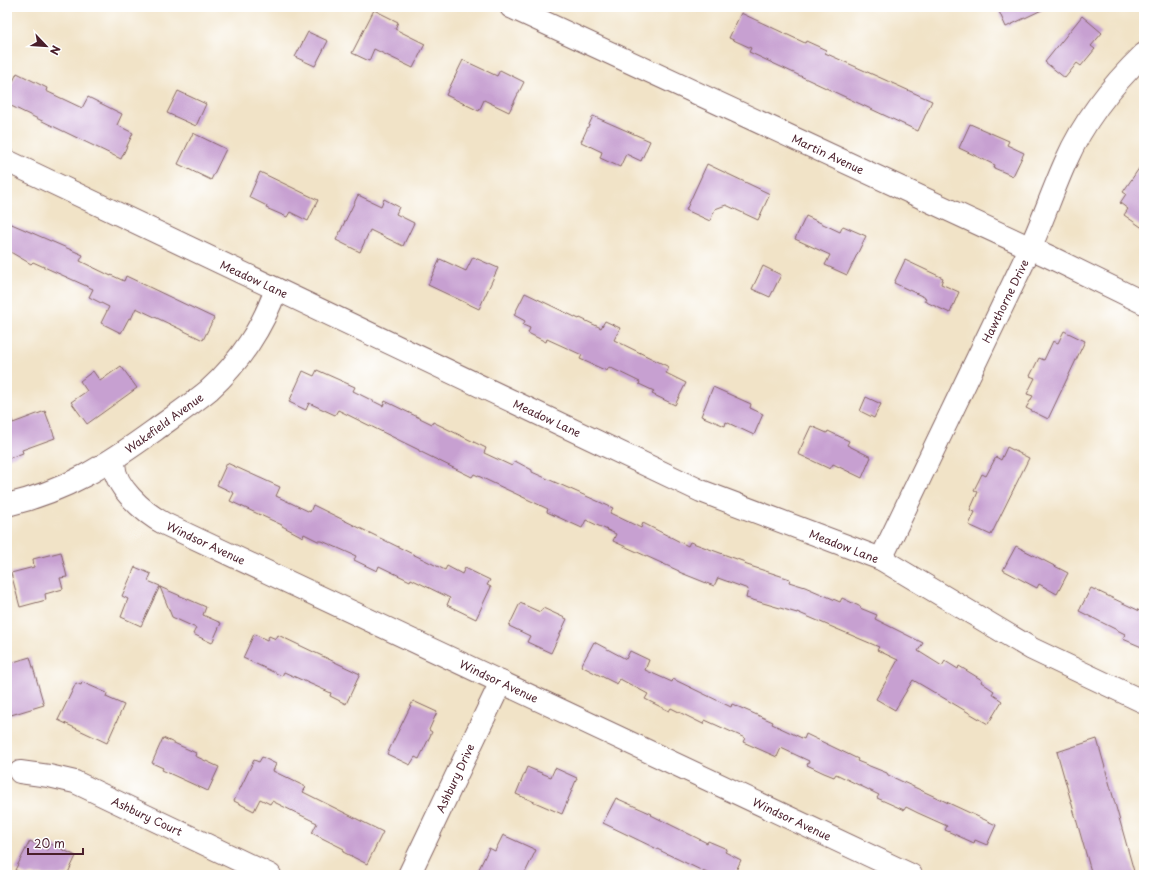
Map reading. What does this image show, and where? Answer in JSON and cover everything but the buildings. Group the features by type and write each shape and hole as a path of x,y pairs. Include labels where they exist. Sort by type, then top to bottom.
{"street":[{"name":"Martin Avenue","path":"511,7 1030,248 1144,303"},
{"name":"Hawthorne Drive","path":"880,559 1030,248 1066,160 1083,129 1112,88 1144,54"},
{"name":"Meadow Lane","path":"7,161 701,491 880,559 1032,649 1144,702"},
{"name":"Wakefield Avenue","path":"7,505 44,494 67,485 115,459 197,400 222,378 248,346 265,315 276,289"},
{"name":"Windsor Avenue","path":"115,459 113,466 125,490 139,506 156,519 501,682 878,868 911,875"},
{"name":"Ashbury Drive","path":"409,875 501,682"},
{"name":"Ashbury Court","path":"20,772 49,776 75,782 270,875"}]}
